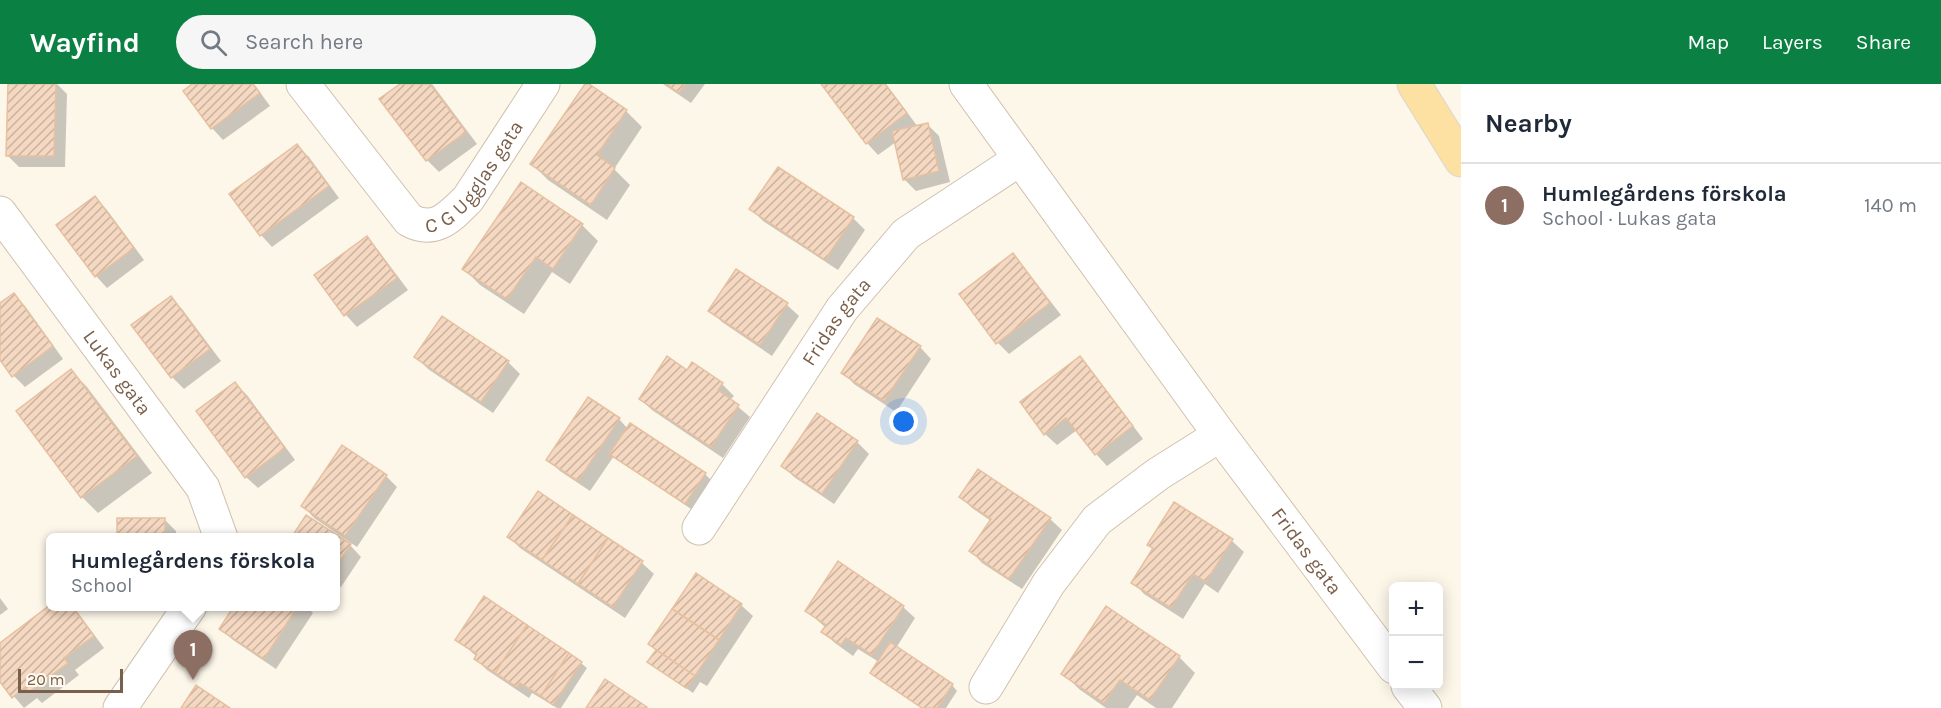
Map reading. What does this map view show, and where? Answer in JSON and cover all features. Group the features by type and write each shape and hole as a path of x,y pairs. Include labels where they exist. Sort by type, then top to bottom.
{"main road":[{"path":"1403,84 1455,151"},
{"path":"1414,84 1455,151"}],"street":[{"name":"C G Ugglas gata","path":"303,84 409,220 419,225 434,226 452,215 468,199 543,84"},
{"name":"Fridas gata","path":"966,84 1220,435 1389,660"},
{"name":"Fridas gata","path":"699,528 842,309 906,234 1020,159"},
{"name":"Lukas gata","path":"0,213 203,489 220,533"},
{"path":"986,687 1049,584 1097,520 1158,474 1220,435"},
{"path":"120,708 187,611"},
{"path":"1410,690 1425,708"}],"building":[{"path":"8,84 56,84 54,156 6,156"},
{"path":"192,84 253,84 260,93 211,129 183,91"},
{"path":"400,84 430,84 466,132 426,161 379,99"},
{"path":"585,84 589,84 627,110 597,155 615,168 591,205 530,164"},
{"path":"666,84 685,84 679,93"},
{"path":"821,84 885,84 907,113 866,144"},
{"path":"928,123 939,171 903,180 892,131"},
{"path":"297,144 329,186 260,236 229,194"},
{"path":"778,167 854,217 825,260 749,209"},
{"path":"521,182 583,224 553,269 536,257 507,299 462,269"},
{"path":"95,196 134,248 95,277 56,225"},
{"path":"367,236 397,278 344,316 314,275"},
{"path":"1013,253 1050,303 996,344 959,294"},
{"path":"736,269 788,303 760,345 708,311"},
{"path":"14,293 53,346 12,377 0,360 0,303"},
{"path":"171,296 210,349 171,378 131,325"},
{"path":"442,316 509,361 481,402 414,357"},
{"path":"877,318 921,346 884,401 841,373"},
{"path":"667,356 687,370 692,362 723,383 718,390 739,405 711,447 639,399"},
{"path":"1080,356 1133,426 1095,455 1066,418 1044,435 1020,402"},
{"path":"71,369 137,456 81,498 16,411"},
{"path":"235,382 285,448 245,478 196,411"},
{"path":"588,397 620,418 578,481 546,460"},
{"path":"817,413 858,441 822,494 781,466"},
{"path":"630,423 706,473 685,504 609,454"},
{"path":"342,445 387,475 345,536 301,506"},
{"path":"978,469 1051,518 1009,579 969,551 991,519 959,497"},
{"path":"538,491 573,515 542,560 507,537"},
{"path":"1174,502 1233,539 1206,582 1193,574 1171,608 1131,583 1153,548 1147,545"},
{"path":"306,515 334,533 294,533"},
{"path":"573,515 608,538 578,584 542,560"},
{"path":"117,518 165,518 165,533 117,533"},
{"path":"340,537 351,544 340,561"},
{"path":"608,538 643,561 613,607 578,584"},
{"path":"838,561 904,606 872,655 846,638 841,645 821,632 826,625 805,611"},
{"path":"696,573 742,604 719,640 672,609"},
{"path":"484,596 527,625 495,673 474,659 477,654 455,640"},
{"path":"1106,606 1180,656 1150,700 1120,680 1104,703 1061,674"},
{"path":"46,608 46,611 76,611 94,636 64,658 68,663 29,692 25,687 12,698 0,682 0,643"},
{"path":"672,609 719,640 695,676 648,644"},
{"path":"231,611 295,611 264,659 219,629"},
{"path":"527,625 569,653 541,696 520,683 517,687 495,673"},
{"path":"890,642 953,684 937,708 922,708 870,673"},
{"path":"656,650 695,676 686,688 647,662"},
{"path":"569,653 582,662 553,705 541,696"},
{"path":"605,679 647,707 586,708"},
{"path":"196,685 230,708 181,708"}],"place":[{"name":"Humlegårdens förskola","path":"193,680"}]}
